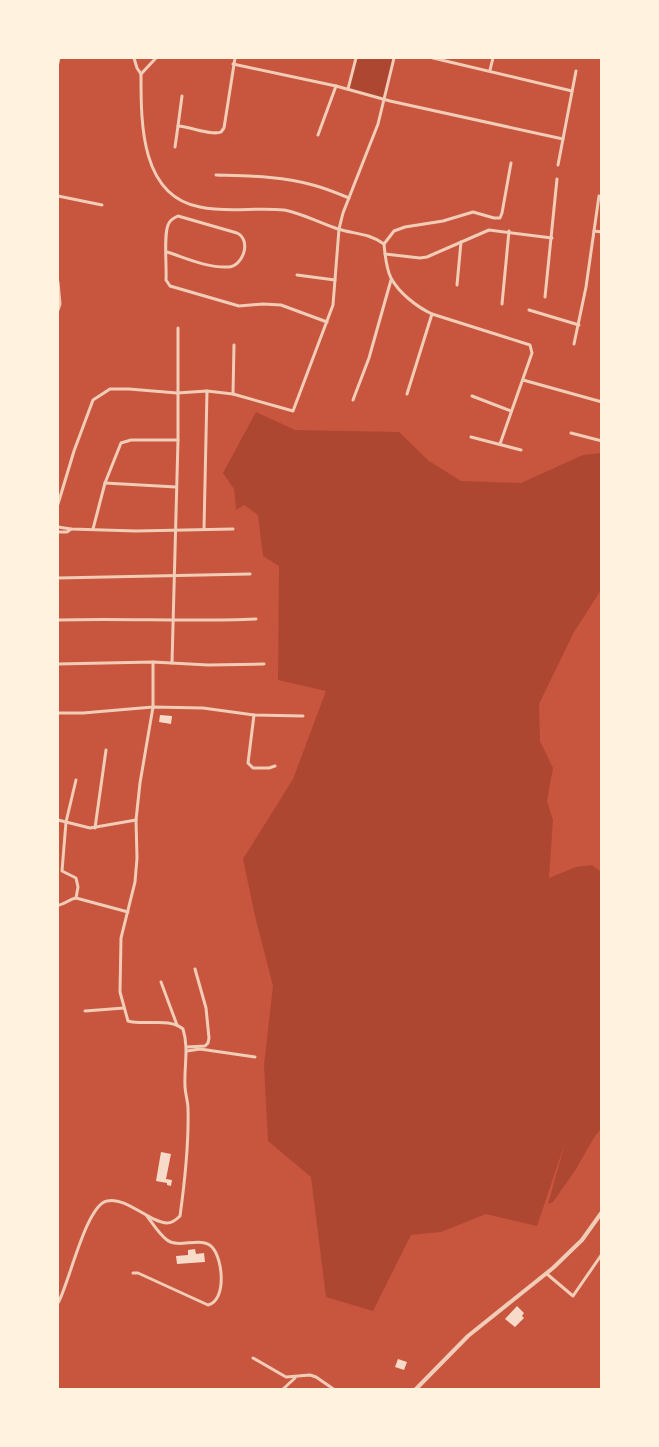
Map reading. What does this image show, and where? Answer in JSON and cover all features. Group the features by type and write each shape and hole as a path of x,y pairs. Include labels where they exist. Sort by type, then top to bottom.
{"street":[{"path":"58,64 59,58"},
{"path":"134,58 141,74 141,124 146,148 155,175 171,195 188,204 202,208 286,210 339,230 367,234 384,244"},
{"path":"141,74 156,58"},
{"path":"178,126 196,128 214,134 221,132 225,122 235,58"},
{"path":"348,89 356,58"},
{"path":"58,504 74,450 93,400 110,389 177,393 207,391 233,394 292,411 333,305 339,230 349,198 376,130 394,58"},
{"path":"433,58 572,91"},
{"path":"490,70 493,58"},
{"path":"233,64 336,86 384,100 563,139"},
{"path":"558,165 576,71"},
{"path":"318,135 336,86"},
{"path":"175,147 182,96"},
{"path":"500,444 532,353 530,345 432,314 417,306 392,280 387,268 384,244 394,231 405,227 443,221 473,212 500,218 511,163"},
{"path":"216,175 303,182 349,198"},
{"path":"545,297 557,179"},
{"path":"58,196 102,204"},
{"path":"574,344 586,287 599,196"},
{"path":"167,252 208,265 226,268 233,267 240,262 245,242 241,235 237,233 178,216 171,220 167,227 166,280 170,286 239,306 281,305 327,322"},
{"path":"385,254 427,257 489,230 552,238"},
{"path":"594,231 602,232"},
{"path":"502,304 509,232"},
{"path":"457,285 461,241"},
{"path":"297,275 335,280"},
{"path":"353,400 369,358 392,280"},
{"path":"58,282 60,304 58,310"},
{"path":"529,310 579,325"},
{"path":"407,394 432,314"},
{"path":"172,663 178,440 178,328"},
{"path":"233,394 234,345"},
{"path":"522,380 602,402"},
{"path":"204,529 207,391"},
{"path":"472,396 511,411"},
{"path":"571,434 602,441"},
{"path":"471,437 521,450"},
{"path":"93,529 106,483 121,443 131,440 178,440"},
{"path":"106,483 176,487"},
{"path":"58,526 71,529 175,531 233,529"},
{"path":"58,532 67,532 71,529"},
{"path":"58,578 250,574"},
{"path":"58,620 123,619 173,621 256,619"},
{"path":"146,1216 167,1224 175,1221 180,1216 188,1148 188,1108 185,1085 187,1049 183,1029 177,1025 128,1021 120,992 121,938 136,871 136,820 153,707 153,662"},
{"path":"58,664 153,662 208,665 264,664"},
{"path":"58,713 83,713 153,707 203,708 254,715 303,716"},
{"path":"254,715 248,763 253,768 275,766"},
{"path":"95,828 106,750"},
{"path":"62,871 66,822 76,780"},
{"path":"58,820 82,828 95,828 136,820"},
{"path":"58,871 76,878 78,886 76,898"},
{"path":"58,905 69,899 76,898 128,912"},
{"path":"187,1049 205,1046 209,1038 206,1008 196,969"},
{"path":"161,982 177,1025"},
{"path":"85,1011 124,1008"},
{"path":"187,1049 200,1049 255,1057"},
{"path":"58,1303 87,1226 98,1206 111,1200 135,1208 146,1216 167,1240 177,1244 201,1243 209,1245 213,1248 222,1274 219,1293 213,1303 208,1305 132,1273"},
{"path":"415,1390 488,1318 547,1274 582,1240 602,1212"},
{"path":"547,1274 573,1296 602,1254"},
{"path":"253,1358 286,1376 310,1375 316,1377 335,1390"},
{"path":"282,1390 296,1377"}],"shaded area":[{"path":"357,58 393,58 384,99 349,89"},
{"path":"256,412 295,430 399,432 429,461 461,481 521,483 583,455 601,453 601,590 574,632 539,704 540,741 553,768 547,801 553,820 549,878 576,867 592,865 601,872 601,1129 553,1202 548,1204 565,1143 537,1226 486,1214 441,1232 411,1235 373,1311 326,1297 311,1177 268,1141 264,1065 273,986 243,859 293,779 326,691 278,680 279,566 263,556 258,515 244,505 236,510 234,489 223,473"}],"building":[{"path":"160,715 172,716 171,724 159,722"},
{"path":"161,1152 171,1154 166,1179 172,1180 171,1186 167,1185 167,1183 156,1181"},
{"path":"195,1249 196,1254 204,1253 205,1262 177,1264 176,1256 188,1255 188,1250"},
{"path":"517,1306 524,1313 522,1316 524,1318 515,1327 505,1319"},
{"path":"398,1359 407,1362 404,1370 395,1367"}]}
